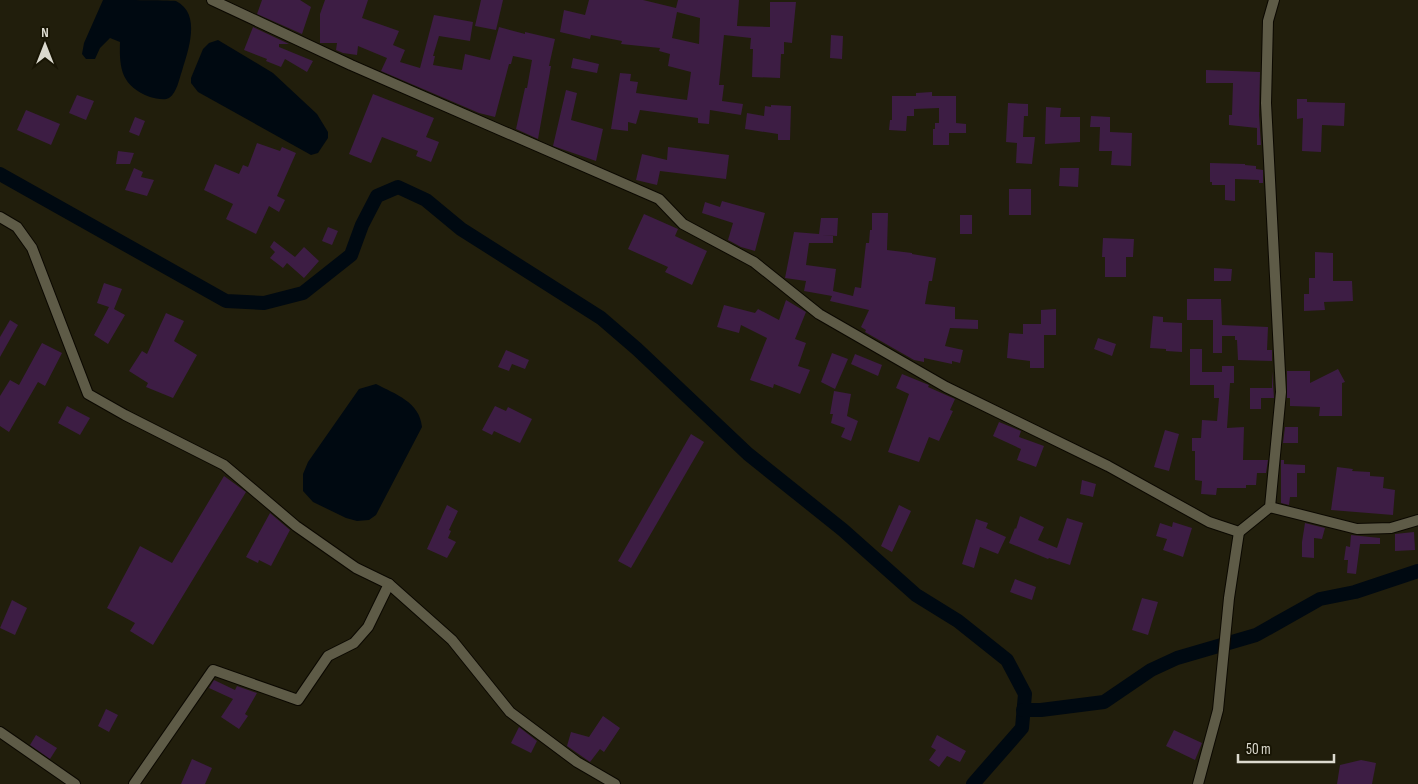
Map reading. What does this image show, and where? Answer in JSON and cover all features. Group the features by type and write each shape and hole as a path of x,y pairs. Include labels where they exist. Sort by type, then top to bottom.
{"street":[{"path":"212,0 351,65 659,198 683,224 754,262 819,314 836,324 946,387 1108,466 1209,522 1239,532"},
{"path":"1198,784 1218,710 1229,598 1239,532 1270,507 1281,392 1266,103 1268,21 1274,0"},
{"path":"0,216 17,227 32,248 88,394 126,416 224,465 296,526 356,568 389,584 452,640 510,712 577,762 616,784"},
{"path":"1270,507 1358,529 1391,528 1418,520"},
{"path":"134,784 214,670 298,700 328,656 354,643 368,627 389,584"},
{"path":"0,732 74,784"}],"shaded area":[{"path":"103,0 176,1 184,7 189,15 191,24 190,43 177,86 172,96 167,99 150,97 133,88 124,76 122,69 120,42 110,38 100,48 95,59 86,59 82,54 84,43"},
{"path":"218,40 273,73 317,114 328,132 328,138 318,153 311,155 198,92 191,83 191,78 203,49 209,43"},
{"path":"376,384 398,395 412,405 417,411 422,427 376,515 369,520 357,521 346,518 313,502 303,491 303,474 308,462 359,389"}],"building":[{"path":"262,0 300,0 311,7 302,34 257,14"},
{"path":"325,0 368,0 362,18 399,31 393,45 405,50 400,62 420,68 434,15 473,22 470,41 439,36 433,56 435,56 433,65 462,70 465,54 490,60 499,27 555,39 538,139 516,129 532,60 513,56 511,64 509,64 495,117 479,113 381,71 387,58 358,46 357,55 336,50 337,43 320,43 320,14"},
{"path":"481,0 503,0 496,30 475,26"},
{"path":"589,0 643,0 676,8 678,0 739,0 737,26 770,27 770,2 796,2 792,43 784,42 784,54 781,54 780,78 752,77 753,49 750,49 751,38 724,35 719,85 724,85 722,101 743,104 741,115 710,110 709,124 698,123 698,118 640,110 636,124 628,122 628,131 611,129 620,73 631,74 630,81 638,82 636,93 687,100 691,72 668,66 670,54 659,51 660,48 621,44 622,41 591,35 590,39 560,32 564,10 585,15","holes":["677,12 700,18 699,44 672,38"]},
{"path":"253,27 289,44 279,44 279,47 313,61 307,72 285,59 281,67 244,50"},
{"path":"831,35 843,36 842,59 830,58"},
{"path":"573,58 599,64 597,73 571,68"},
{"path":"1206,70 1260,72 1259,115 1261,145 1257,145 1257,128 1229,125 1229,115 1232,115 1233,83 1206,83"},
{"path":"566,90 577,93 571,120 603,129 596,161 553,146"},
{"path":"932,92 932,96 956,96 956,123 966,124 966,133 949,133 949,145 933,145 933,129 935,129 935,123 939,123 939,108 914,109 914,116 907,116 906,131 889,130 890,120 892,120 892,96 916,96 916,93"},
{"path":"373,94 434,118 426,137 439,142 431,162 416,156 418,151 382,137 371,163 349,154"},
{"path":"77,95 94,101 86,120 69,113"},
{"path":"1297,99 1307,99 1307,102 1345,103 1344,126 1322,125 1321,152 1302,151 1303,118 1297,119"},
{"path":"1008,103 1028,104 1028,116 1024,116 1023,137 1035,137 1032,164 1016,163 1017,143 1006,142"},
{"path":"771,105 791,106 790,140 778,140 778,134 745,129 747,113 764,116 765,106 771,107"},
{"path":"1046,107 1061,108 1060,117 1080,117 1080,142 1045,144"},
{"path":"26,110 60,124 51,145 17,130"},
{"path":"1091,116 1110,117 1110,132 1132,133 1131,166 1111,165 1112,151 1099,151 1100,127 1090,127"},
{"path":"135,117 145,121 139,136 129,132"},
{"path":"257,143 280,151 282,147 296,153 277,196 285,200 279,212 269,206 256,234 226,219 233,204 204,190 215,164 239,174 243,165 248,167"},
{"path":"668,147 729,155 726,179 660,171 657,185 636,180 642,154 667,160"},
{"path":"118,151 134,153 130,164 116,164"},
{"path":"1210,163 1256,166 1256,169 1263,170 1263,183 1259,183 1259,180 1235,179 1235,201 1225,200 1225,185 1212,185 1212,182 1210,182"},
{"path":"134,168 143,172 141,177 154,180 147,196 125,190"},
{"path":"1060,168 1079,168 1078,187 1059,186"},
{"path":"1009,189 1031,189 1031,215 1009,215"},
{"path":"722,201 765,213 755,251 741,247 728,240 733,223 702,213 705,202 720,207"},
{"path":"872,213 888,213 887,250 936,258 925,304 955,307 955,319 978,320 978,329 950,328 945,346 963,350 960,363 952,361 952,364 924,358 924,362 914,360 865,332 866,330 861,327 869,310 830,301 832,296 804,291 806,281 785,278 794,232 819,234 821,218 838,218 837,236 822,235 833,236 833,243 809,243 806,265 836,269 833,291 853,296 855,287 861,288 866,243 869,243 870,230 872,230"},
{"path":"644,214 678,229 675,236 707,251 692,285 665,272 668,267 628,249"},
{"path":"960,215 972,215 972,234 960,234"},
{"path":"328,227 338,231 332,245 322,241"},
{"path":"1103,238 1134,239 1133,257 1126,257 1126,277 1105,277 1105,257 1102,257"},
{"path":"274,241 295,257 304,247 319,261 304,278 287,263 283,268 270,258 275,252 270,247"},
{"path":"1315,252 1333,253 1333,281 1352,281 1353,301 1324,302 1325,310 1304,311 1304,294 1309,294 1309,278 1315,278"},
{"path":"1214,268 1232,269 1231,281 1214,281"},
{"path":"104,283 122,289 114,309 125,315 108,344 94,335 109,307 97,303"},
{"path":"1187,299 1221,299 1222,325 1268,327 1267,350 1272,350 1272,361 1238,360 1235,336 1222,336 1222,353 1213,353 1213,320 1187,320"},
{"path":"786,300 806,312 795,339 806,343 798,366 810,370 800,394 774,384 773,388 750,380 767,338 741,325 739,333 717,327 724,305 755,313 758,309 779,320"},
{"path":"1056,309 1056,335 1044,335 1044,368 1030,368 1030,361 1007,358 1009,333 1023,334 1023,324 1041,324 1041,310"},
{"path":"166,313 184,321 174,341 197,355 173,398 146,387 148,383 129,371 142,351 147,354"},
{"path":"1153,316 1163,317 1163,322 1182,323 1182,352 1150,348"},
{"path":"10,320 18,325 0,357 0,337"},
{"path":"1098,338 1116,344 1112,356 1094,349"},
{"path":"42,343 62,353 45,386 38,382 9,432 0,426 0,396 10,380 19,385"},
{"path":"1190,349 1202,349 1202,372 1222,372 1222,366 1234,366 1234,383 1230,383 1227,428 1244,427 1243,460 1268,460 1266,473 1257,473 1256,485 1246,485 1246,488 1217,488 1216,495 1201,494 1202,481 1195,480 1195,451 1192,451 1192,438 1201,438 1202,420 1217,421 1219,398 1214,398 1214,385 1190,385"},
{"path":"506,350 529,360 525,369 512,364 509,371 498,367"},
{"path":"832,353 848,359 835,389 821,382"},
{"path":"855,354 882,365 878,376 851,364"},
{"path":"1338,369 1345,382 1342,383 1342,416 1319,416 1320,407 1290,406 1290,398 1287,398 1287,371 1310,371 1310,383"},
{"path":"1272,371 1274,398 1261,398 1261,409 1250,409 1250,388 1272,388"},
{"path":"902,374 929,385 928,387 955,399 950,410 953,411 939,441 929,437 919,462 888,452 909,394 896,388"},
{"path":"834,391 851,394 847,416 858,421 851,441 841,437 845,428 831,423 833,414 830,414"},
{"path":"67,406 90,418 80,435 58,423"},
{"path":"495,406 506,411 508,407 532,419 520,443 494,431 492,435 482,430"},
{"path":"999,422 1021,431 1019,437 1044,446 1036,467 1017,460 1021,449 993,436"},
{"path":"1285,427 1298,427 1298,443 1283,443"},
{"path":"1165,430 1179,434 1169,471 1154,467"},
{"path":"691,434 704,442 631,568 618,561"},
{"path":"1281,460 1284,460 1284,464 1305,465 1305,473 1297,473 1297,497 1290,497 1289,505 1281,503"},
{"path":"1337,467 1353,469 1352,471 1370,472 1370,476 1384,477 1383,488 1395,490 1393,515 1331,510"},
{"path":"224,476 246,492 153,645 130,631 135,623 107,608 140,546 172,563"},
{"path":"1082,480 1096,484 1093,497 1080,494"},
{"path":"447,505 458,511 449,530 451,531 448,538 456,542 447,558 427,549"},
{"path":"899,505 911,511 892,552 881,546"},
{"path":"270,513 290,530 271,566 259,560 258,563 246,557"},
{"path":"1020,516 1044,527 1038,540 1057,548 1067,518 1083,523 1070,565 1048,559 1009,543"},
{"path":"976,519 988,523 986,528 1006,537 998,554 980,547 974,568 962,564"},
{"path":"1173,522 1192,528 1183,557 1163,550 1167,539 1156,536 1160,523 1172,527"},
{"path":"1305,523 1325,528 1322,539 1314,538 1314,558 1302,557"},
{"path":"1414,532 1415,550 1395,551 1395,534"},
{"path":"1351,535 1380,538 1380,544 1360,544 1356,574 1347,573 1348,560 1344,560 1346,546 1350,547"},
{"path":"1015,579 1036,587 1032,600 1010,592"},
{"path":"1142,598 1158,602 1148,635 1132,630"},
{"path":"12,600 27,608 15,635 0,628"},
{"path":"214,680 235,690 237,686 257,693 245,714 248,716 239,729 221,717 233,699 209,688"},
{"path":"106,709 118,715 109,732 98,726"},
{"path":"603,716 620,728 604,752 600,749 590,762 567,746 571,732 589,737"},
{"path":"519,727 537,741 531,753 511,743"},
{"path":"1174,730 1202,743 1195,760 1166,746"},
{"path":"36,735 57,748 50,759 30,745"},
{"path":"937,735 966,751 960,762 947,756 939,767 929,760 936,750 931,747"},
{"path":"192,759 212,768 205,784 181,784"},
{"path":"1361,760 1376,763 1372,784 1337,784 1340,765"}],"waterway":[{"path":"0,174 226,301 264,303 303,293 351,255 362,225 377,196 398,187 426,200 461,229 601,318 637,349 748,454 843,530 916,595 958,621 1007,660 1025,694 1022,728 973,784"},
{"path":"1023,710 1041,710 1104,702 1151,670 1177,658 1256,635 1320,599 1355,592 1418,571"}]}
